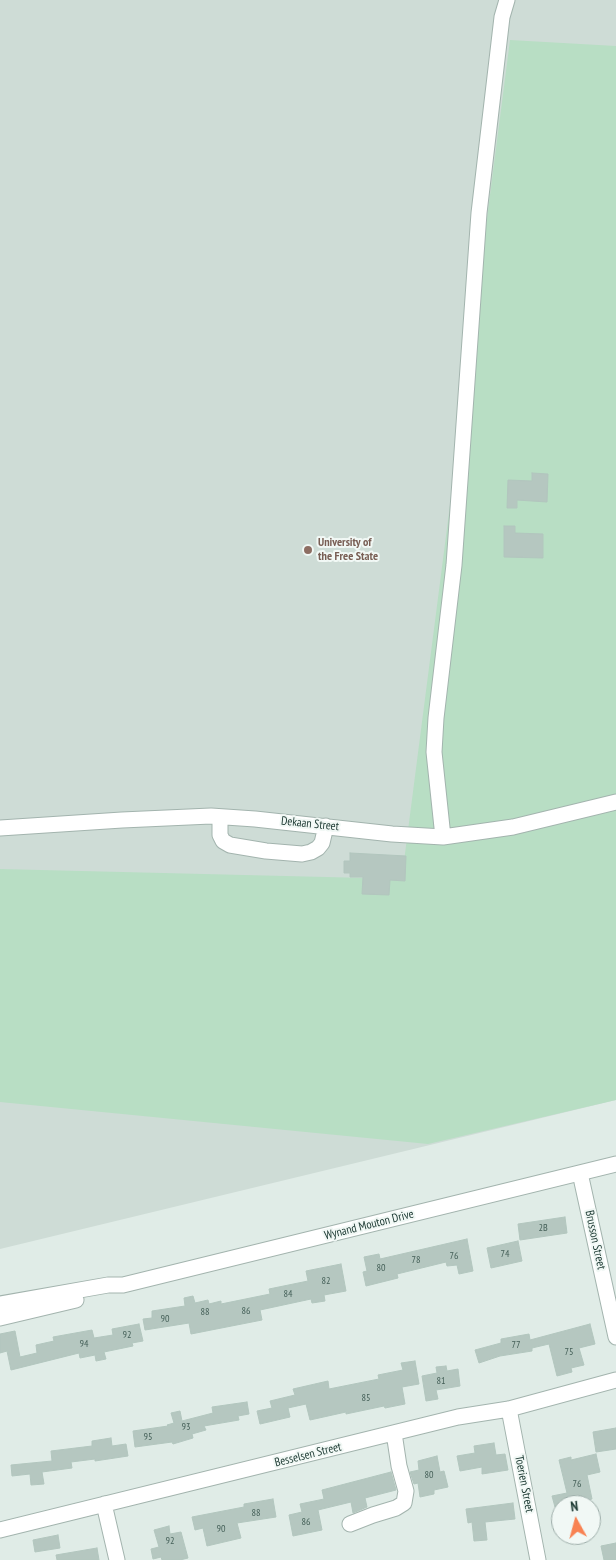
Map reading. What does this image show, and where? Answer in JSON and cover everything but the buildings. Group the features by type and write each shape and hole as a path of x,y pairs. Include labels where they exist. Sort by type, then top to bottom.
{"street":[{"path":"443,837 434,752 436,718 454,564 479,213 501,26 506,1"},
{"name":"Dekaan Street","path":"0,828 122,820 220,817 392,834 443,837 512,827 616,802"},
{"path":"220,817 220,835 223,841 230,845 266,851 302,854 311,852 322,843 326,826"},
{"name":"Wynand Mouton Drive","path":"0,1318 106,1292 123,1285 616,1164"},
{"name":"Brusson Street","path":"580,1173 616,1336"},
{"name":"Wynand Mouton Drive","path":"0,1304 123,1285"},
{"name":"Besselsen Street","path":"0,1530 458,1417 509,1409 616,1380"},
{"name":"Toerien Street","path":"509,1409 538,1560"},
{"path":"350,1524 396,1508 404,1503 406,1491 399,1466 394,1434"},
{"path":"104,1504 117,1560"}],"shaded area":[{"name":"University of the Free State","path":"0,0 616,0 616,1100 0,1249"}],"green space":[{"path":"510,40 616,46 616,1100 428,1144 0,1102 0,869 367,878 403,869"}],"place":[{"name":"University of the Free State","path":"308,550"}]}
